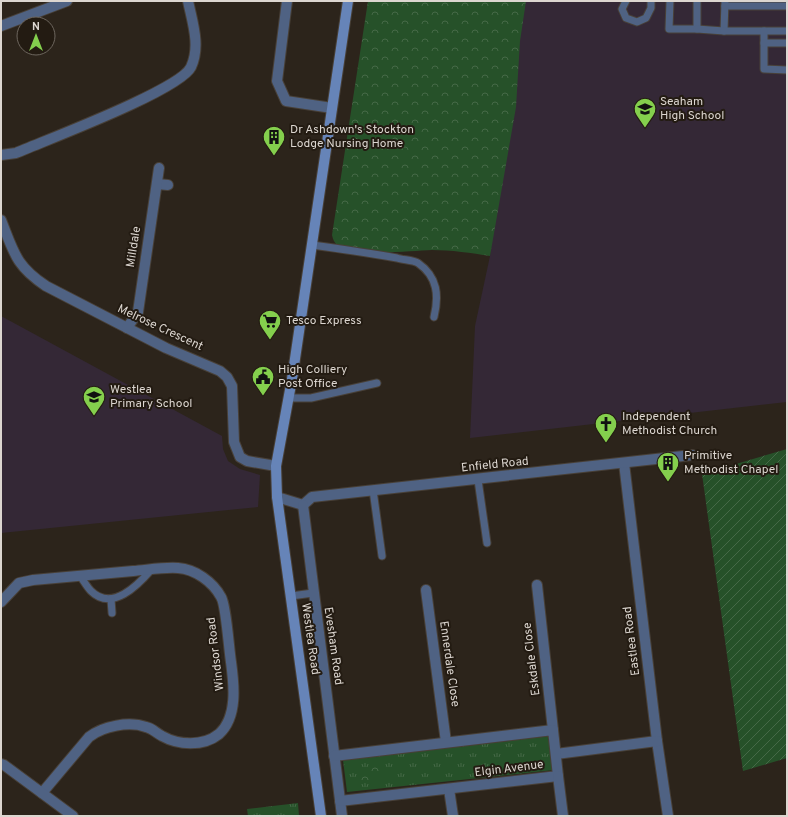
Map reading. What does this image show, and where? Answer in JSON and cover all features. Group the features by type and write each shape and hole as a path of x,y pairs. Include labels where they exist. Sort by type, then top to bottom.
{"main road":[{"name":"Westlea Road","path":"321,816 278,496 276,466 312,245 348,1"}],"street":[{"path":"1,26 67,1"},
{"path":"1,155 16,153 136,102 185,75 191,67 196,42 188,1"},
{"path":"287,1 277,81 286,101 332,108"},
{"name":"Milldale","path":"127,328 138,312 159,168"},
{"path":"157,184 168,186"},
{"name":"Melrose Crescent","path":"1,220 17,260 30,275 46,286 166,348 208,365 227,378 232,386 234,442 240,458 247,461 276,466"},
{"name":"Enfield Road","path":"303,505 312,496 478,480 692,455"},
{"name":"Eastlea Road","path":"624,463 657,741 668,816"},
{"path":"278,496 303,505"},
{"name":"Evesham Road","path":"303,505 342,816"},
{"name":"Windsor Road","path":"1,602 19,583 80,576 179,568 205,577 222,598 234,686 233,702 226,724 219,734 209,740 195,743 173,741 148,727 140,725 109,726 98,730 89,737 42,793"},
{"name":"Eskdale Close","path":"537,585 553,730"},
{"name":"Ennerdale Close","path":"426,590 446,742"},
{"path":"334,756 553,730"},
{"name":"Elgin Avenue","path":"340,801 558,776 553,730"},
{"path":"556,754 657,741"},
{"path":"1,764 73,816"},
{"path":"558,776 563,816"},
{"path":"449,789 453,816"}],"lane":[{"path":"626,1 622,9 626,18 637,22 646,18 651,8 651,1"},
{"path":"670,1 670,29 787,31"},
{"path":"697,1 697,30"},
{"path":"724,31 725,3 787,6"},
{"path":"764,31 764,70 787,70"},
{"path":"764,43 787,43"},
{"path":"312,245 417,262 428,273 437,290 438,303 434,317"},
{"path":"288,398 311,398 377,383"},
{"path":"478,480 487,543"},
{"path":"374,490 382,556"},
{"path":"80,576 91,592 104,598 111,599 118,597 135,586 151,570"},
{"path":"291,596 313,593"},
{"path":"111,599 112,613"}],"shaded area":[{"name":"Seaham High School","path":"517,1 787,1 787,402 470,438 475,326 490,256"},
{"name":"Westlea Primary School","path":"1,316 222,436 223,449 228,461 240,469 260,475 258,507 1,533"}],"green space":[{"path":"368,1 526,1 520,41 516,107 490,256 439,250 372,252 349,250 337,245 334,240 332,235"},
{"path":"787,449 787,758 743,771 702,474"},
{"path":"550,736 554,770 347,792 343,760"},
{"path":"376,764 382,765 384,769 381,776 374,782 363,783 360,780 362,771"},
{"path":"298,803 299,816 248,816 247,809"}],"place":[{"name":"Seaham High School","path":"645,128"},
{"name":"Dr Ashdown's Stockton Lodge Nursing Home","path":"274,156"},
{"name":"Tesco Express","path":"270,340"},
{"name":"High Colliery Post Office","path":"263,396"},
{"name":"Westlea Primary School","path":"94,416"},
{"name":"Independent Methodist Church","path":"606,444"},
{"name":"Primitive Methodist Chapel","path":"668,482"}]}
